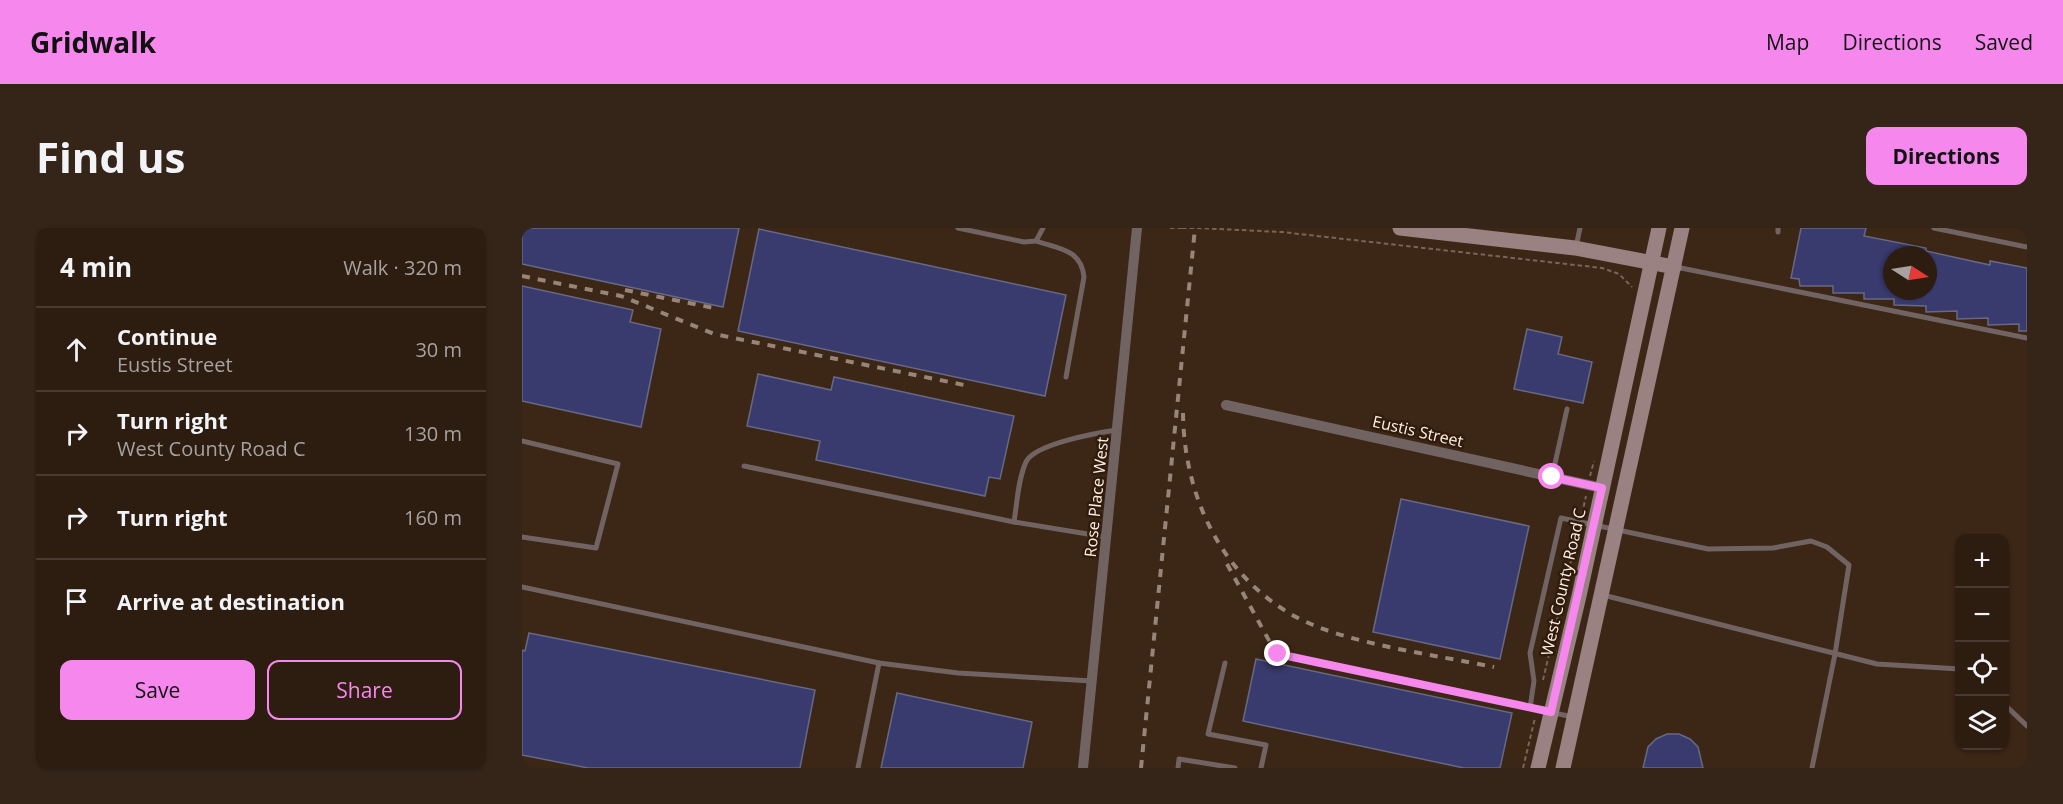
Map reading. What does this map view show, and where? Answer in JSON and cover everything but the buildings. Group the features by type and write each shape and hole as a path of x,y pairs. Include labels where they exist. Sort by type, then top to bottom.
{"main road":[{"path":"1400,228 1575,248 1674,267"},
{"name":"West County Road C","path":"1538,768 1659,228"},
{"path":"1563,768 1682,228"}],"street":[{"name":"Rose Place West","path":"1083,768 1137,228"},
{"name":"Eustis Street","path":"1226,405 1602,488"}],"lane":[{"path":"958,228 1024,242 1036,241 1074,254 1083,264 1084,277 1066,377"},
{"path":"1036,241 1043,228"},
{"path":"1575,248 1580,228"},
{"path":"1934,228 2027,247"},
{"path":"1674,267 2027,338"},
{"path":"1552,477 1567,409"},
{"path":"1014,522 1026,461 1035,452 1078,438 1117,430"},
{"path":"522,441 618,464 596,548 522,537"},
{"path":"744,465 1014,522 1107,538"},
{"path":"1530,708 1534,681 1530,653 1561,518 1708,549 1773,548 1811,541 1827,547 1849,565 1835,654 1812,768"},
{"path":"522,587 879,663 958,673 1092,681"},
{"path":"1601,595 1877,664 1955,669"},
{"path":"1278,654 1574,718"},
{"path":"858,768 879,663"},
{"path":"1225,663 1208,734 1266,745 1261,768"},
{"path":"2009,709 2027,726"},
{"path":"1178,768 1179,759 1234,768"}],"path":[{"path":"1170,228 1282,232 1602,268 1619,274 1632,287"}],"railway":[{"path":"1141,768 1195,228"},
{"path":"522,276 621,296 714,334 969,386"},
{"path":"625,290 719,309"},
{"path":"1183,413 1185,444 1191,474 1199,503 1212,531 1247,580 1270,600 1296,617 1340,635 1392,648 1494,667"},
{"path":"1227,564 1272,646"}],"route":[{"path":"1278,654 1551,712 1602,488 1552,477"}]}
